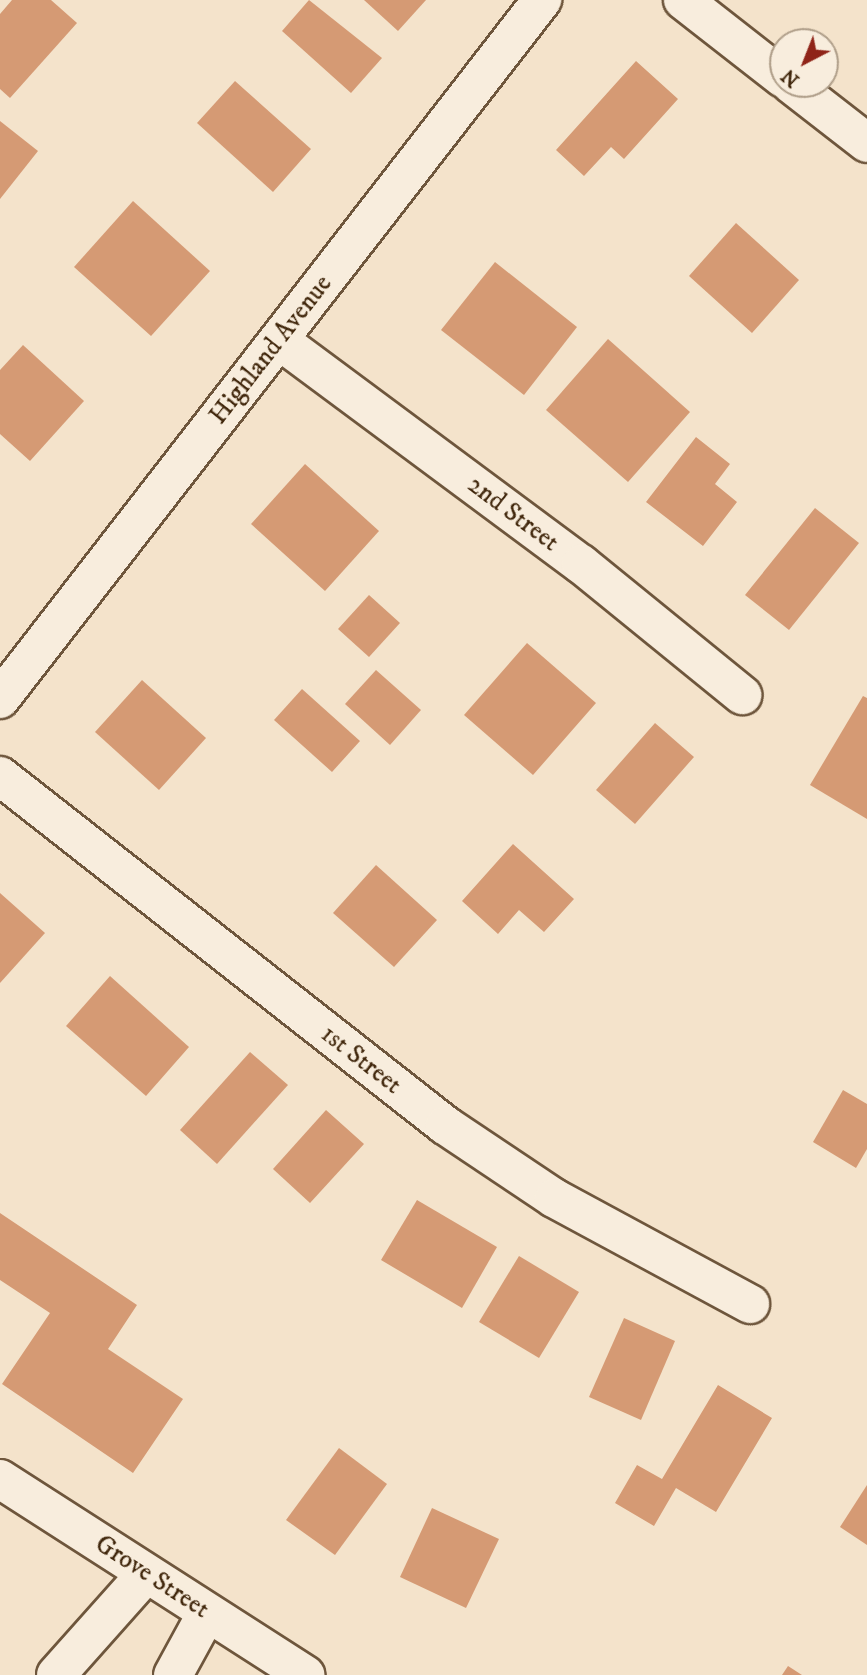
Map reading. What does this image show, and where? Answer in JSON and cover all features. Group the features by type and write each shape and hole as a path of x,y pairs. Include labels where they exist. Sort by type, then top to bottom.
{"street":[{"name":"Highland Avenue","path":"0,699 542,0"},
{"path":"683,0 769,67"},
{"path":"809,98 867,143"},
{"name":"2nd Street","path":"279,340 581,564 742,695"},
{"name":"1st Street","path":"0,776 445,1125 554,1198 750,1304"},
{"name":"Grove Street","path":"0,1479 305,1675"},
{"path":"56,1675 146,1574"},
{"path":"173,1675 207,1613"}],"building":[{"path":"12,0 51,0 77,23 10,98 0,89 0,14"},
{"path":"309,0 382,58 351,93 282,31"},
{"path":"364,0 426,0 398,31"},
{"path":"636,61 678,99 624,159 611,147 584,176 556,150"},
{"path":"235,81 311,149 273,192 197,123"},
{"path":"0,121 38,151 0,199"},
{"path":"133,201 210,271 151,336 74,267"},
{"path":"736,223 799,280 752,333 689,276"},
{"path":"495,262 577,327 524,395 441,330"},
{"path":"608,339 690,412 628,482 546,410"},
{"path":"23,345 84,401 30,461 0,434 0,370"},
{"path":"696,437 730,464 715,484 737,502 703,546 646,502"},
{"path":"305,464 379,531 325,591 251,524"},
{"path":"815,508 859,543 789,630 745,595"},
{"path":"369,595 400,623 369,657 338,629"},
{"path":"527,643 596,703 533,775 464,715"},
{"path":"376,670 421,710 390,745 345,704"},
{"path":"142,680 206,738 159,790 95,732"},
{"path":"302,689 360,741 332,772 274,720"},
{"path":"863,696 867,698 867,819 810,785"},
{"path":"655,723 694,757 635,824 596,790"},
{"path":"513,844 574,899 544,932 519,910 498,934 462,901"},
{"path":"376,865 437,920 394,967 333,913"},
{"path":"0,893 45,933 0,983"},
{"path":"110,976 189,1047 146,1096 66,1026"},
{"path":"250,1052 288,1085 217,1164 180,1130"},
{"path":"843,1090 867,1104 867,1149 856,1168 813,1142"},
{"path":"326,1110 364,1144 310,1203 273,1169"},
{"path":"417,1200 497,1247 462,1308 381,1260"},
{"path":"0,1213 137,1305 108,1349 183,1399 133,1473 2,1384 50,1313 0,1280"},
{"path":"519,1256 579,1292 539,1358 479,1322"},
{"path":"624,1318 675,1341 641,1420 589,1397"},
{"path":"718,1385 772,1418 716,1512 676,1488 654,1526 615,1503 637,1465 662,1479"},
{"path":"339,1448 387,1484 335,1555 286,1520"},
{"path":"867,1485 867,1545 840,1527"},
{"path":"432,1508 499,1539 466,1608 400,1577"},
{"path":"788,1666 802,1675 782,1675"}]}
